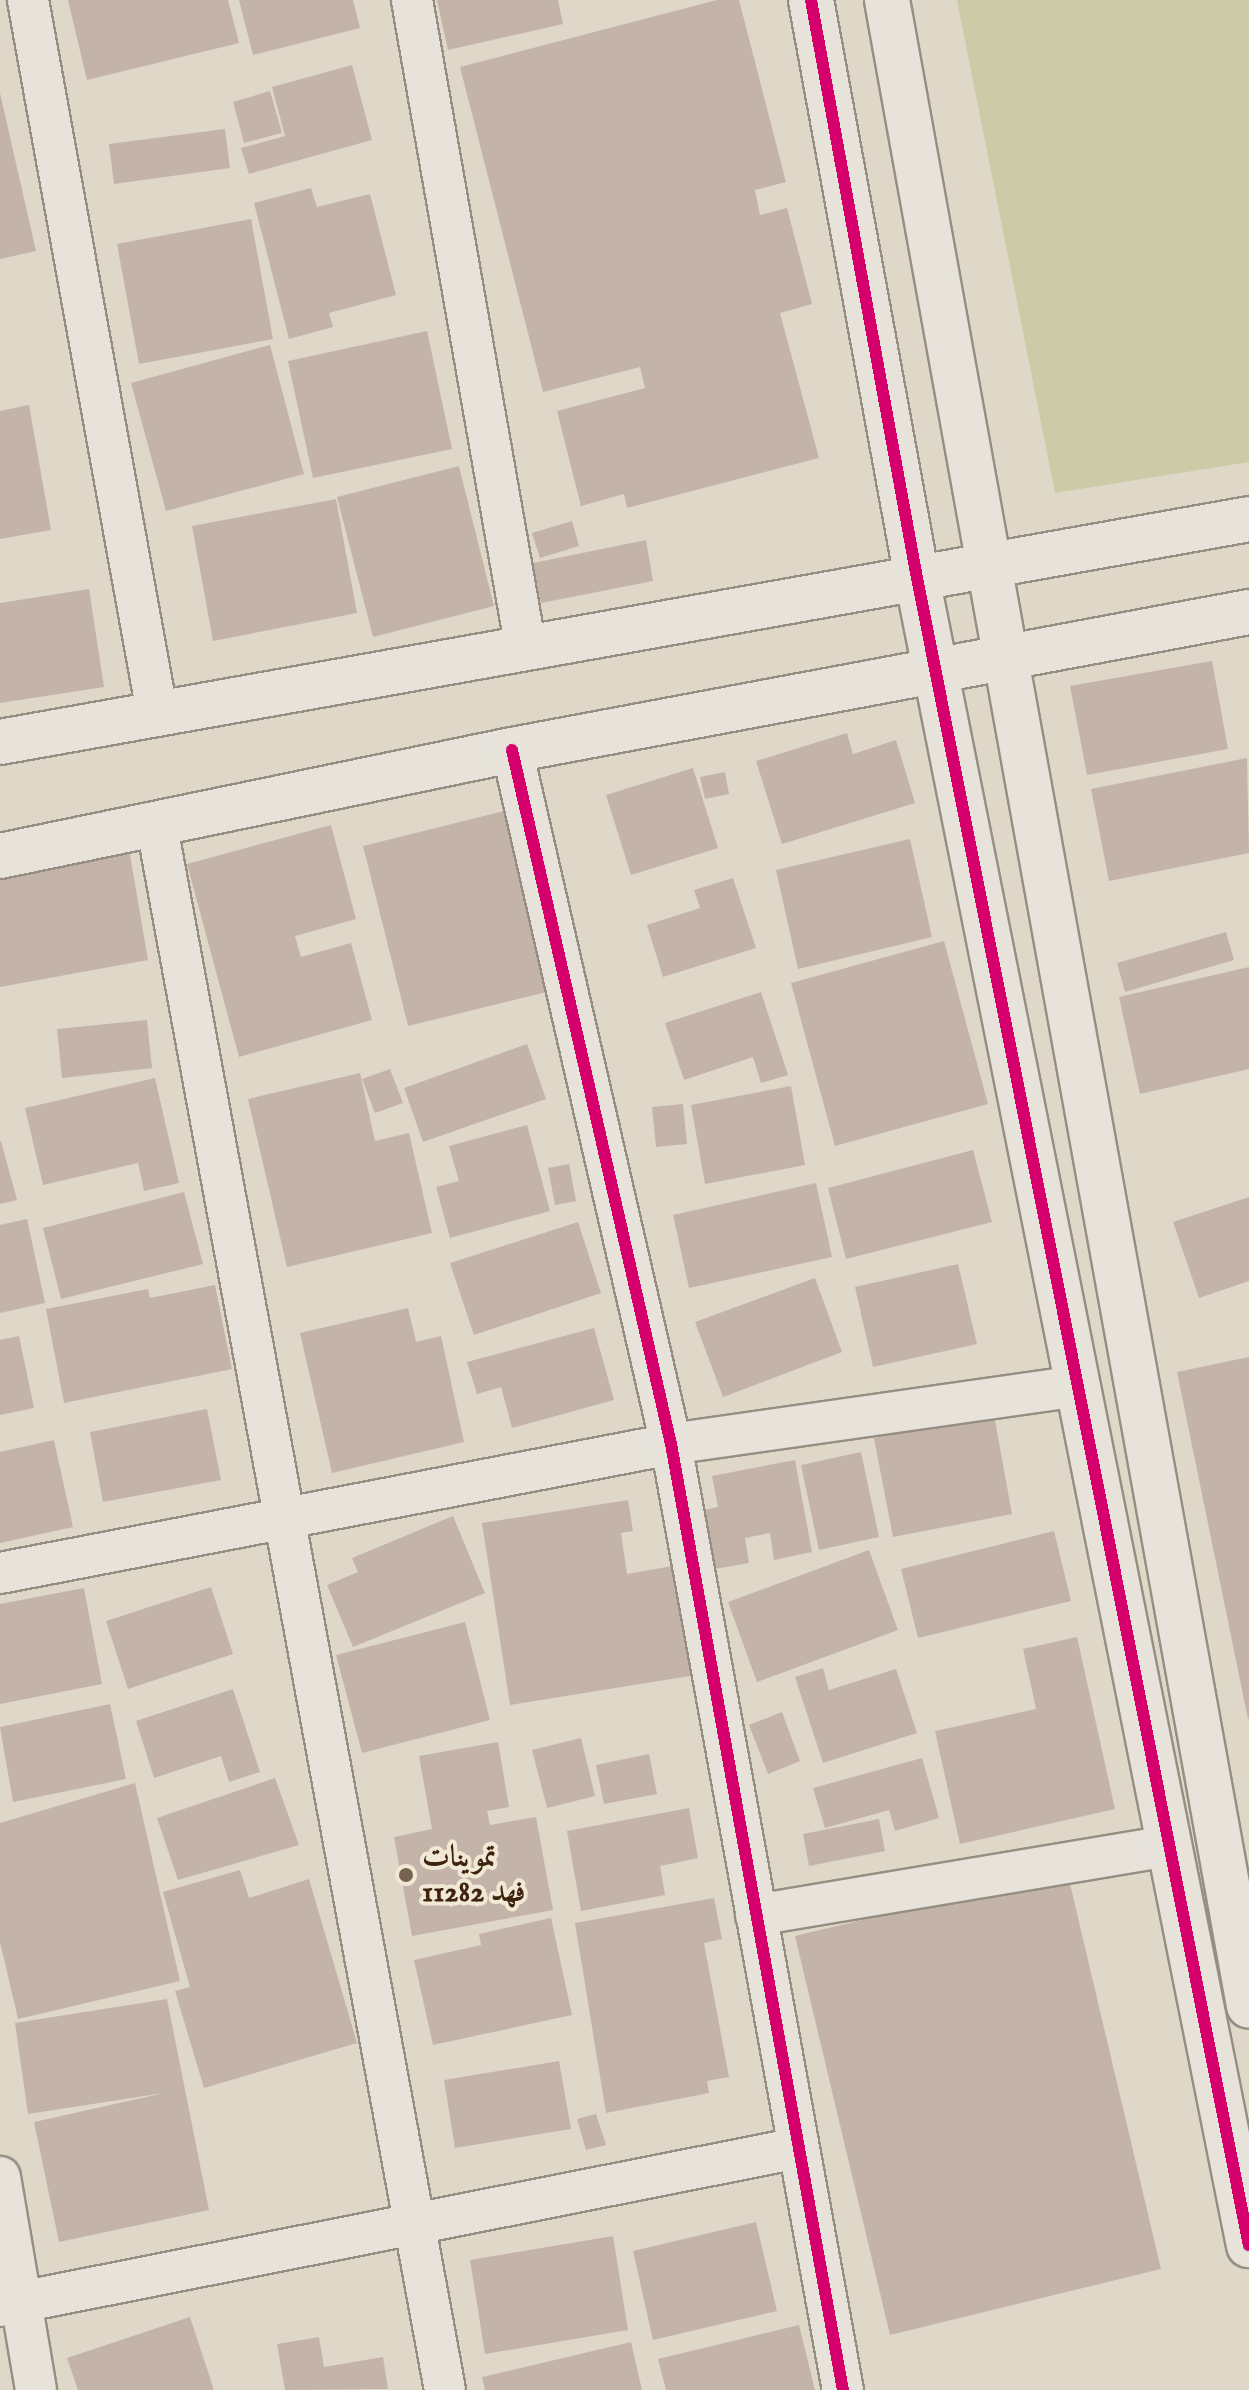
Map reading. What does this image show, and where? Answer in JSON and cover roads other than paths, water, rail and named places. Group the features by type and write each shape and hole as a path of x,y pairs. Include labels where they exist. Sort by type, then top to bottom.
{"street":[{"path":"28,0 157,712"},
{"path":"412,0 526,649"},
{"path":"811,0 917,578 1249,2245"},
{"path":"887,0 1011,656 1249,2006"},
{"path":"0,742 1249,519"},
{"path":"0,856 157,827 512,750 936,667 1249,612"},
{"path":"512,750 671,1444 843,2390"},
{"path":"157,827 417,2224 445,2390"},
{"path":"0,1573 671,1444 1077,1386"},
{"path":"756,1915 1169,1846"},
{"path":"10,2304 798,2148"},
{"path":"0,2177 10,2304 36,2390"}],"place":[{"name":"تموينات فهد 11282","path":"406,1875"}]}
